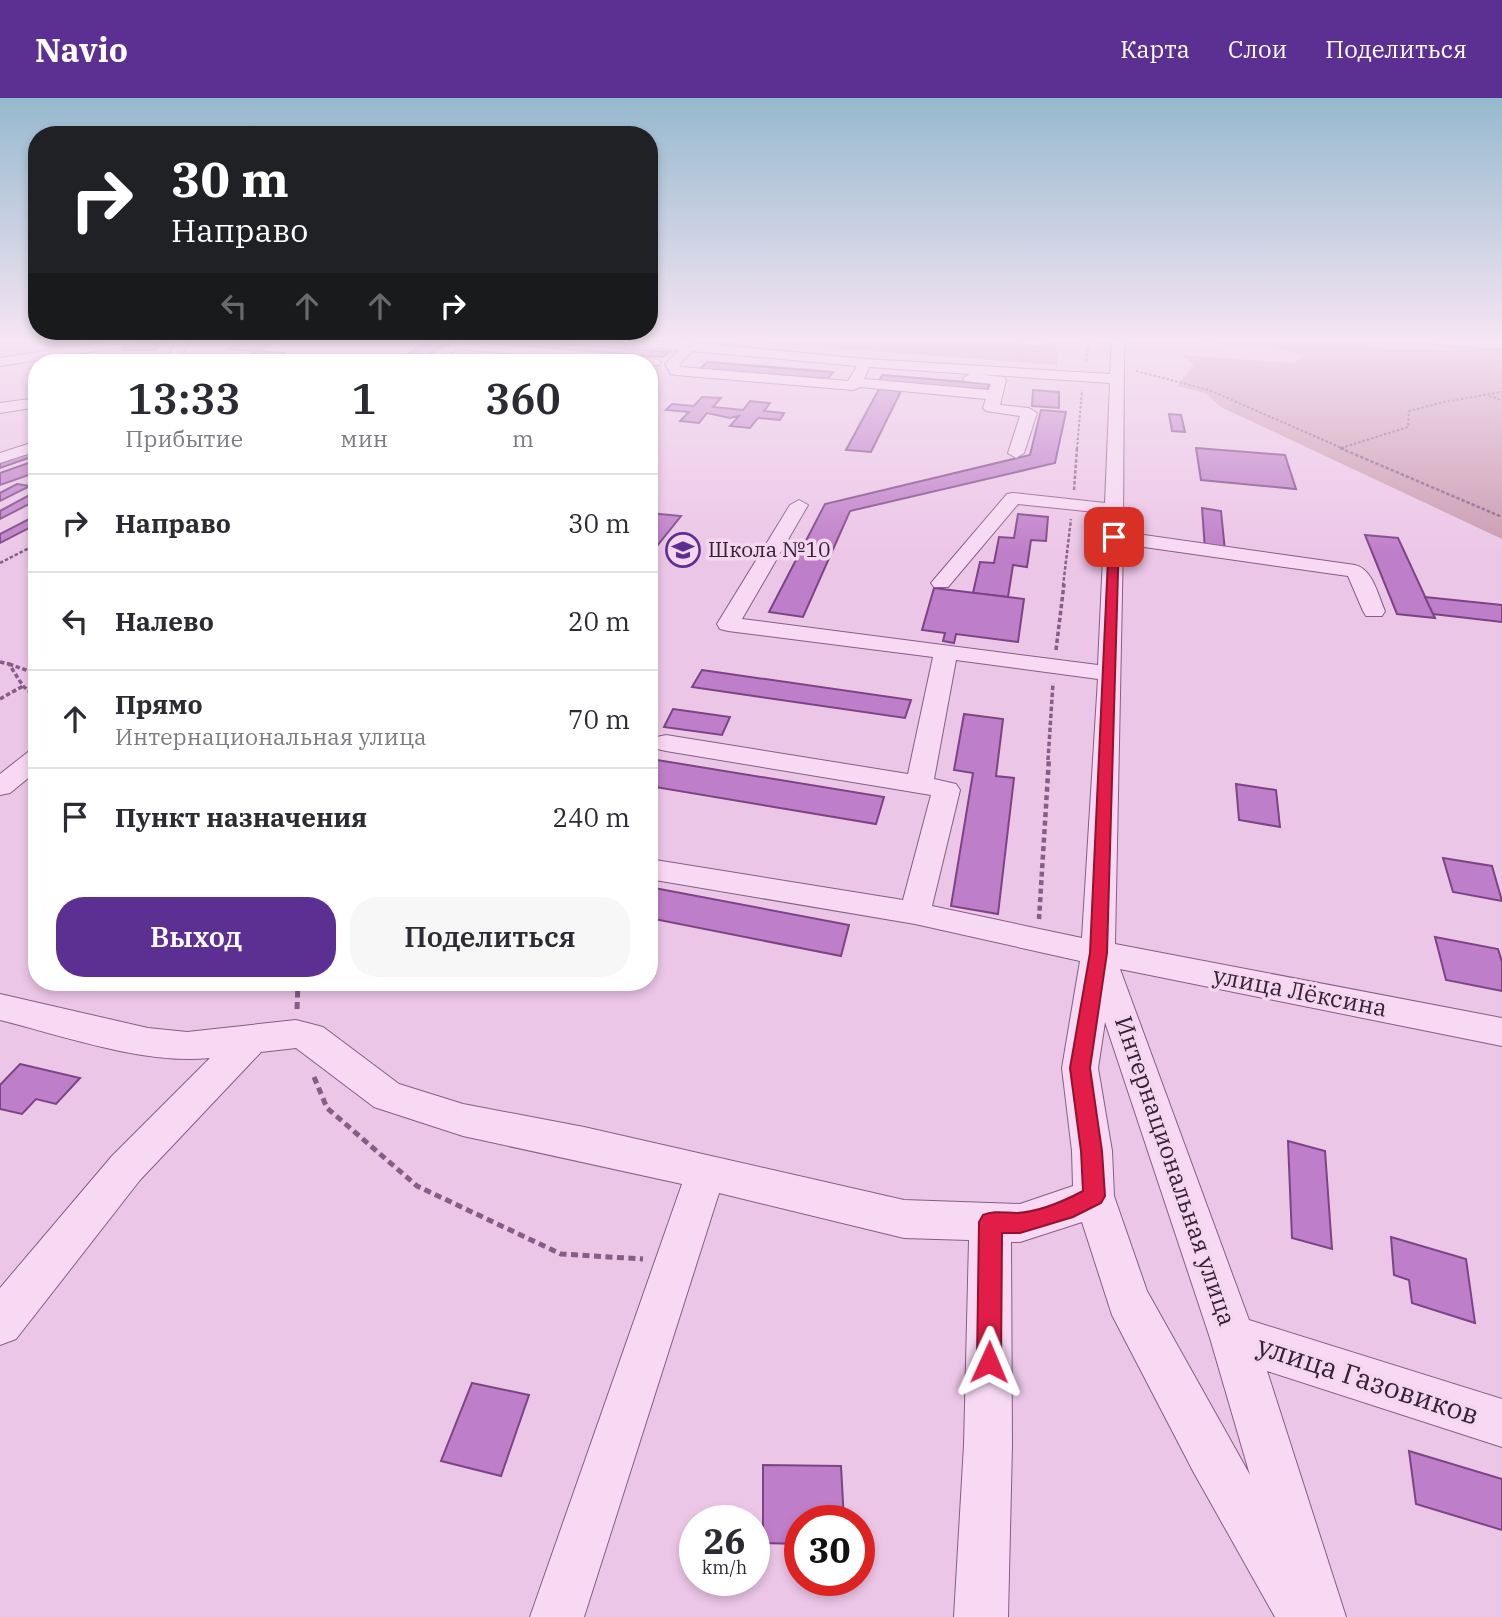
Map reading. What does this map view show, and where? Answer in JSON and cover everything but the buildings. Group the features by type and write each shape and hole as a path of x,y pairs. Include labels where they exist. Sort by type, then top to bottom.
{"street":[{"path":"1015,412 1028,414 1016,453"},
{"name":"Интернациональная улица","path":"1108,412 1114,523 1098,953 1233,1338 1319,1617"},
{"path":"0,458 28,449"},
{"path":"941,583 1013,498 1073,504 1114,523 1355,571 1374,611"},
{"path":"799,505 729,624 1110,674"},
{"path":"919,784 946,652"},
{"path":"666,743 946,790 915,913"},
{"path":"0,788 28,765"},
{"name":"улица Лёксина","path":"658,870 915,913 1098,953 1502,1032"},
{"path":"1098,953 1080,1068 1092,1151 1094,1196 1128,1300 1210,1457 1305,1617"},
{"path":"0,1007 148,1042 187,1046 296,1034 310,1037 387,1096 463,1120 584,1144 904,1219 1020,1223 1073,1207 1094,1196"},
{"path":"0,1323 126,1168 249,1041"},
{"path":"557,1617 706,1172"},
{"path":"981,1617 988,1445 990,1222"},
{"name":"улица Газовиков","path":"1233,1338 1502,1423"}],"path":[{"path":"1038,939 1054,666 1073,504 1097,412"},
{"path":"1262,412 1502,517"},
{"path":"1341,448 1351,442 1401,431 1408,427 1409,412"},
{"path":"0,563 28,549"},
{"path":"0,662 28,671"},
{"path":"9,664 28,690"},
{"path":"0,699 23,686"},
{"path":"298,991 296,1034 327,1108 417,1186 562,1254 674,1261"}],"shaded area":[{"path":"1231,412 1502,412 1502,539"}],"place":[{"name":"Школа №10","path":"683,550"}],"route":[{"path":"989,1362 990,1222 1020,1223 1073,1207 1094,1196 1092,1151 1080,1068 1098,953 1114,537"}]}
